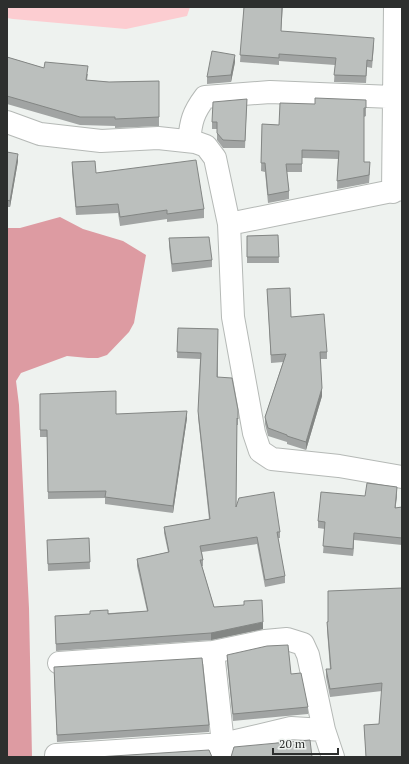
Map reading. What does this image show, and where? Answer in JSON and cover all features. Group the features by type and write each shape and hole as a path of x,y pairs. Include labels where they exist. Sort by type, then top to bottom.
{"street":[{"path":"229,224 397,191 395,7"},
{"path":"189,141 191,119 197,107 205,97 270,92 396,86"},
{"path":"7,122 40,134 102,141 158,138 189,141 206,146 215,158 229,224 233,317 254,433 260,451 265,456 281,461 339,466 402,477"},
{"path":"59,663 213,652 265,641 287,639 303,644 308,655 324,730 333,757"},
{"path":"213,652 222,751"},
{"path":"56,755 222,751 291,728 324,730"}],"shaded area":[{"path":"7,7 190,7 187,16 126,29 7,18"},
{"path":"60,217 83,229 123,241 146,255 134,323 129,332 107,355 98,358 67,356 21,373 16,381 19,405 29,608 32,757 7,757 7,228 20,228"}],"building":[{"path":"244,7 282,7 281,31 374,38 372,61 367,60 366,76 334,75 336,58 279,54 279,58 240,55"},
{"path":"212,51 235,55 231,75 207,77"},
{"path":"7,57 44,68 45,62 88,66 86,80 109,82 159,81 159,117 115,119 115,117 80,117 7,96"},
{"path":"315,98 366,100 366,108 364,108 364,162 370,162 369,175 337,181 339,151 302,150 302,164 286,164 289,191 268,195 265,163 261,163 262,124 279,125 280,103 315,104"},
{"path":"247,99 245,141 223,140 217,133 217,122 212,122 213,102"},
{"path":"7,152 18,154 10,201 7,200"},
{"path":"196,160 204,209 167,214 167,210 120,217 118,204 76,207 72,162 95,161 96,173"},
{"path":"278,235 279,257 247,257 247,236"},
{"path":"209,237 212,260 172,264 169,238"},
{"path":"290,288 291,317 324,314 327,352 320,352 322,388 306,442 268,428 265,417 286,354 271,355 267,289"},
{"path":"178,328 218,329 217,377 232,378 238,410 236,507 239,498 274,492 280,532 277,532 285,576 265,580 257,537 200,546 203,560 200,560 214,607 244,605 244,601 262,600 263,622 211,633 56,644 55,616 90,614 90,611 108,610 108,614 148,611 137,559 169,552 164,527 210,519 198,411 201,353 177,352"},
{"path":"116,391 116,414 187,411 173,506 105,497 106,491 48,492 47,430 40,430 40,394"},
{"path":"367,483 397,487 395,508 402,507 402,538 354,533 353,549 323,546 325,522 318,521 321,492 365,496"},
{"path":"89,538 90,562 48,564 47,540"},
{"path":"402,588 402,757 366,757 364,725 379,724 382,683 330,689 326,669 331,669 327,622 328,591"},
{"path":"288,645 291,674 301,673 308,707 233,714 227,655 267,646"},
{"path":"202,658 209,725 57,735 54,667"},
{"path":"310,740 312,757 231,757 234,747"},
{"path":"209,750 212,757 97,757"}]}
